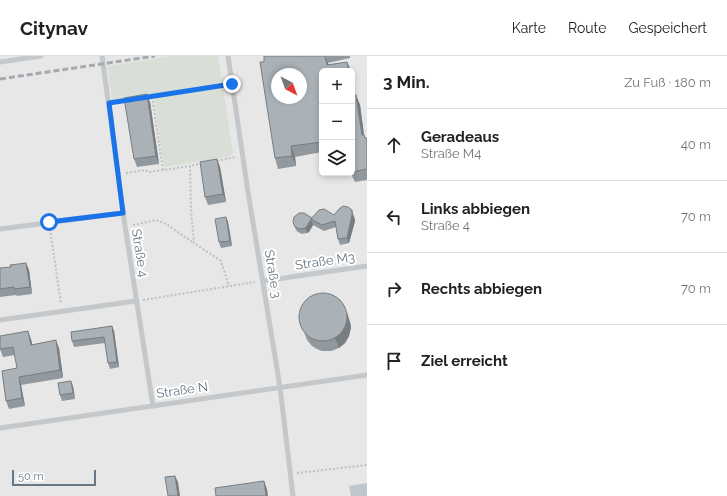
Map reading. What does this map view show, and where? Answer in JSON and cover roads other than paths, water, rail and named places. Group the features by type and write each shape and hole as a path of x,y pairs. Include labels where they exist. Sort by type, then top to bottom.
{"lane":[{"path":"0,62 41,56"},
{"name":"Straße 4","path":"102,56 123,213 153,406"},
{"name":"Straße 3","path":"228,56 280,387 293,496"},
{"path":"0,229 123,213"},
{"name":"Straße M3","path":"263,281 367,266"},
{"path":"0,320 136,301"},
{"name":"Straße N","path":"0,428 367,375"}],"railway":[{"path":"0,79 155,56"}]}
